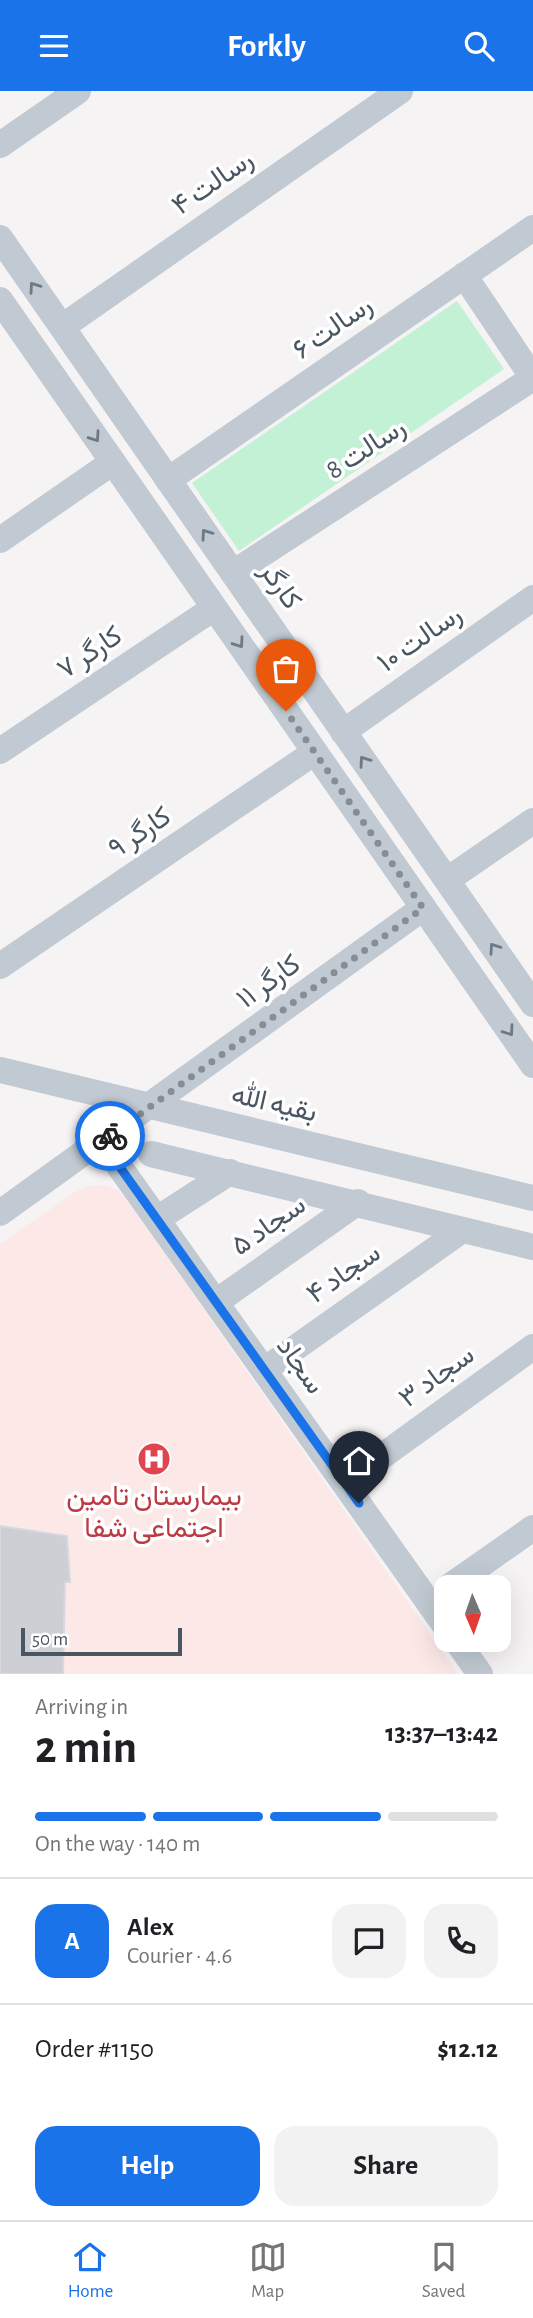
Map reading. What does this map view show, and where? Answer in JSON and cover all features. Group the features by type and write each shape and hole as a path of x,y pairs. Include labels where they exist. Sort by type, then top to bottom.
{"street":[{"path":"0,145 78,91"},
{"name":"رسالت ۴","path":"62,327 389,94"},
{"name":"رسالت ۶","path":"168,480 533,228"},
{"name":"کارگر","path":"0,238 533,1004"},
{"path":"464,275 533,378"},
{"path":"3,309 113,462 533,1065"},
{"name":"رسالت 8","path":"233,573 533,378"},
{"path":"70,401 99,381"},
{"path":"0,540 113,462"},
{"name":"رسالت ۱۰","path":"343,731 533,598"},
{"name":"کارگر ۷","path":"0,751 214,607"},
{"name":"کارگر ۹","path":"0,965 315,752"},
{"path":"447,880 533,821"},
{"name":"کارگر ۱۱","path":"0,1213 151,1107 423,908"},
{"name":"بقیه الله","path":"0,1070 533,1198"},
{"name":"سجاد","path":"102,1142 345,1483 434,1585"},
{"path":"151,1154 358,1202 461,1231 533,1247"},
{"path":"157,1219 230,1172"},
{"name":"سجاد ۵","path":"216,1302 358,1202"},
{"name":"سجاد ۴","path":"264,1370 461,1231"},
{"name":"سجاد ۳","path":"345,1483 533,1347"},
{"path":"466,1575 533,1528"},
{"path":"464,1652 480,1674"}],"shaded area":[{"name":"بیمارستان تامین اجتماعی شفا","path":"103,1185 118,1190 128,1201 434,1640 434,1652 443,1652 458,1674 0,1674 0,1244 75,1192 88,1186"}],"green space":[{"path":"457,301 504,369 239,551 192,483"}],"building":[{"path":"0,1526 67,1536 70,1582 65,1582 63,1674 0,1674"}],"way so far":[{"path":"110,1136 423,908 286,711"}],"place":[{"name":"بیمارستان تامین اجتماعی شفا","path":"154,1459"}],"route":[{"path":"110,1136 102,1142 359,1503"}]}
